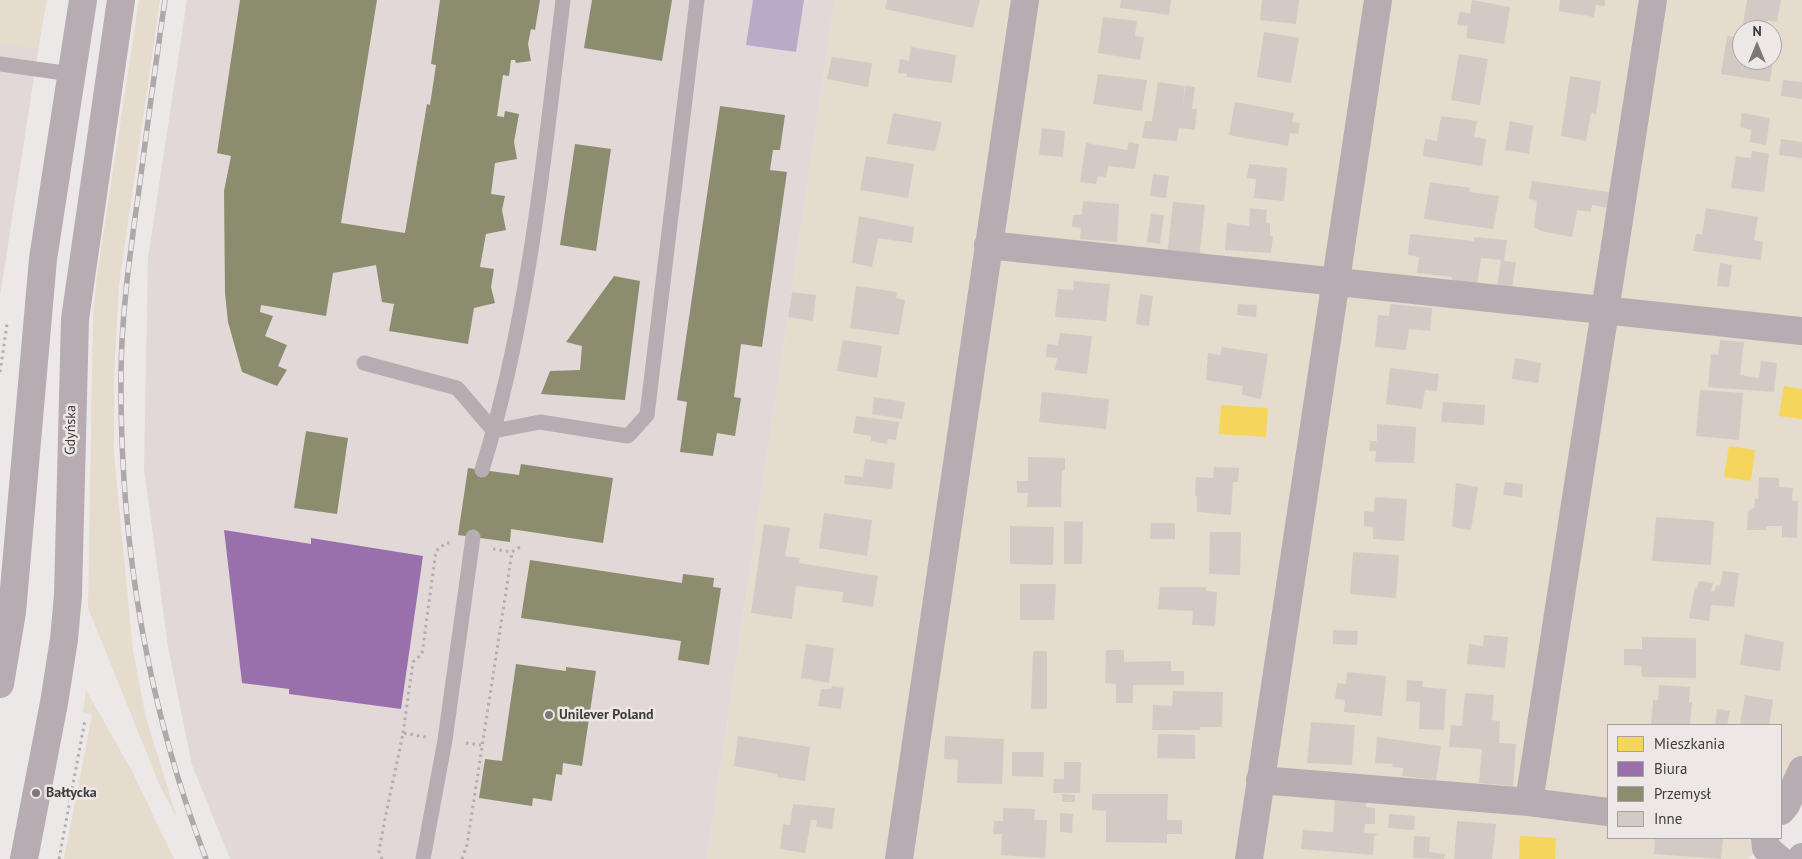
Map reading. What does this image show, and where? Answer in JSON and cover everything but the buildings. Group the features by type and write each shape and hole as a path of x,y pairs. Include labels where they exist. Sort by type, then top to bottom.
{"street":[{"path":"0,684 12,612 43,259 82,0"},
{"name":"Gdyńska","path":"24,859 64,639 68,595 75,319 122,0"},
{"path":"898,859 1025,0"},
{"path":"1249,859 1378,0"},
{"path":"1529,802 1654,0"},
{"path":"988,244 1802,331"},
{"path":"1782,810 1802,770"},
{"path":"1260,780 1529,802 1607,812"},
{"path":"1764,839 1766,848 1779,859"}],"lane":[{"path":"482,470 494,431 525,295 563,0"},
{"path":"494,431 540,422 628,436 647,415 697,0"},
{"path":"0,64 71,74"},
{"path":"364,363 457,388 494,431"},
{"path":"423,859 445,740 473,537"}],"path":[{"path":"462,859 467,845 512,552"},
{"path":"59,859 85,720"},
{"path":"382,859 379,851 386,808 403,733 481,745"}],"shaded area":[{"path":"0,0 46,0 0,296"},
{"path":"0,0 47,0 38,49 0,44"},
{"path":"139,0 160,0 119,285 114,376 114,454 133,651 146,718 177,818 160,786 88,608 93,317 97,275"},
{"path":"187,0 835,0 707,859 230,859 192,765 168,647 144,469 148,258"},
{"path":"753,0 804,0 796,52 746,45"},
{"path":"835,0 1802,0 1802,804 1782,826 1782,724 1607,724 1607,839 1769,839 1748,859 707,859"},
{"path":"86,690 133,773 174,859 64,859 92,715 83,712"}],"railway":[{"path":"165,0 127,280 121,354 122,440 132,562 141,623 153,683 185,801 206,859"}],"place":[{"name":"Unilever Poland","path":"549,715"},
{"name":"Bałtycka","path":"36,793"}]}
